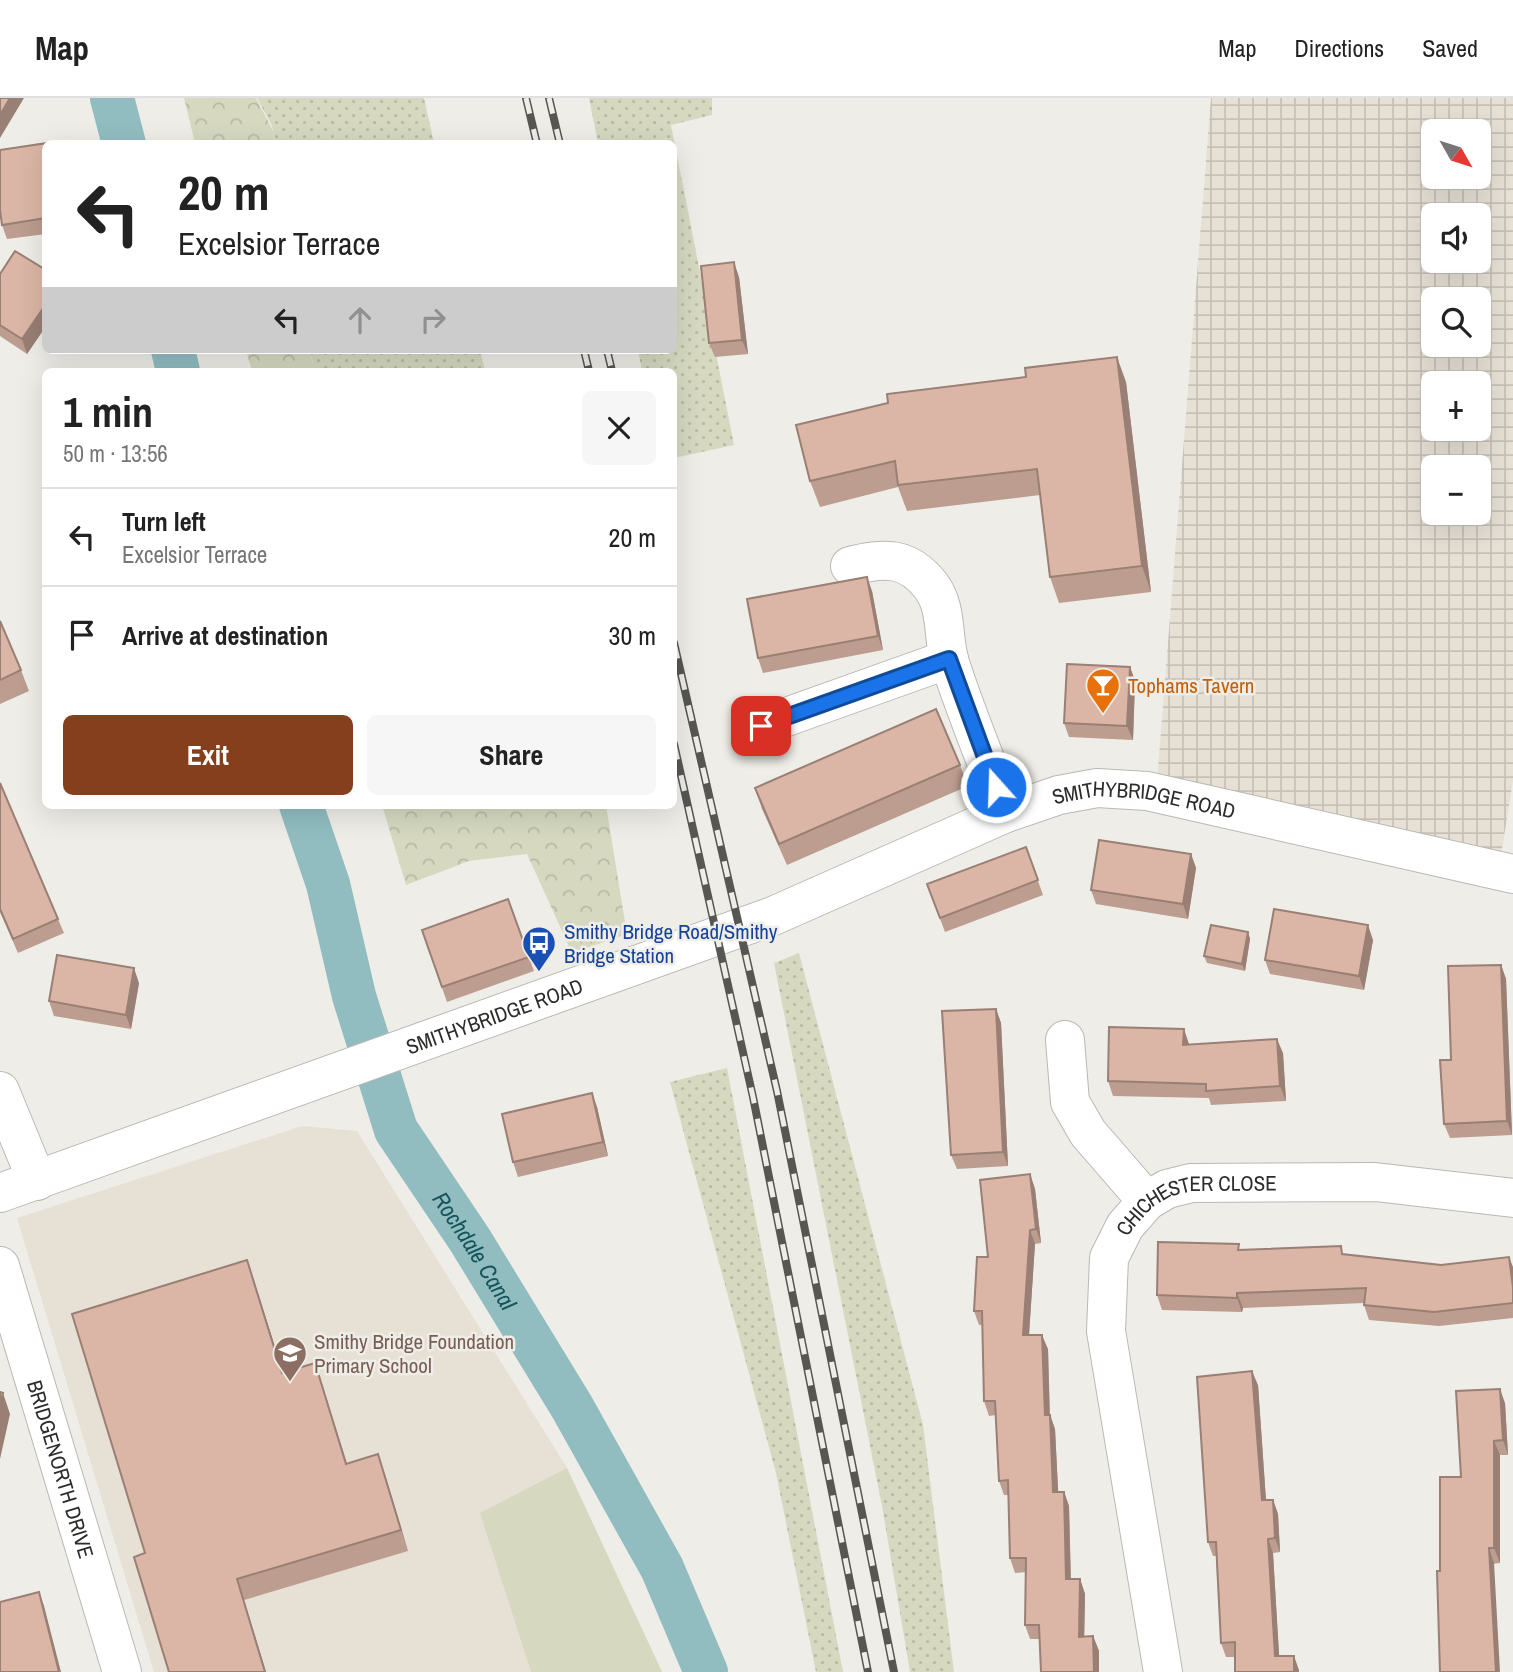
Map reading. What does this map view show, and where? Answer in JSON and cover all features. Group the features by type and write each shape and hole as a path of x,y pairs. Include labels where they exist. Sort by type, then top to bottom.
{"street":[{"path":"850,566 882,558 899,561 932,586 945,619 949,659 1006,813"},
{"path":"761,726 949,659"},
{"name":"SMITHYBRIDGE ROAD","path":"0,1193 773,916 1006,813 1059,795 1097,788 1147,791 1513,874"},
{"path":"1065,1040 1070,1102 1087,1133 1147,1201"},
{"path":"0,1091 37,1181"},
{"name":"CHICHESTER CLOSE","path":"1163,1672 1106,1331 1109,1258 1125,1226 1147,1201 1167,1189 1191,1183 1375,1182 1513,1198"},
{"name":"BRIDGENORTH DRIVE","path":"0,1266 122,1672"}],"shaded area":[{"path":"1211,98 1513,98 1513,781 1501,855 1157,782"},
{"name":"Smithy Bridge Foundation Primary School","path":"302,1126 357,1131 567,1468 662,1672 154,1672 17,1218"}],"green space":[{"path":"184,98 256,98 273,131 274,140 194,140"},
{"path":"257,98 424,98 433,140 274,140 272,126"},
{"path":"589,98 712,98 712,115 671,125 674,140 597,140"},
{"path":"677,155 734,445 677,457 677,368 641,368 639,354 677,354"},
{"path":"247,354 311,354 313,368 251,368"},
{"path":"311,354 481,354 484,368 313,368"},
{"path":"383,809 607,809 627,934 572,953 527,854 469,861 406,885"},
{"path":"799,953 923,1425 954,1672 910,1672 882,1506 774,963"},
{"path":"727,1068 843,1672 816,1672 776,1473 670,1082"},
{"path":"567,1468 662,1672 531,1672 480,1513"}],"building":[{"path":"0,98 10,98 0,115"},
{"path":"42,144 42,219 2,225 0,150"},
{"path":"15,251 42,268 42,310 22,339 0,325 0,274"},
{"path":"734,262 742,340 709,343 701,266"},
{"path":"1117,357 1142,566 1050,577 1037,469 898,485 895,461 810,481 796,425 888,403 887,394 1026,377 1025,368"},
{"path":"867,577 878,636 758,658 747,599"},
{"path":"0,621 21,670 0,680"},
{"path":"1067,664 1130,667 1127,726 1064,723"},
{"path":"936,709 960,765 779,844 755,788"},
{"path":"0,783 58,919 13,939 0,909"},
{"path":"1099,840 1191,854 1183,904 1091,890"},
{"path":"1026,847 1038,880 940,918 927,884"},
{"path":"508,899 529,957 442,987 422,930"},
{"path":"1274,909 1368,925 1359,976 1265,960"},
{"path":"1211,925 1248,932 1242,964 1204,956"},
{"path":"57,955 134,968 126,1015 49,1001"},
{"path":"1501,965 1507,1121 1444,1124 1440,1060 1451,1060 1448,966"},
{"path":"996,1009 1003,1152 951,1155 942,1011"},
{"path":"1109,1027 1184,1029 1183,1045 1277,1039 1280,1086 1206,1091 1206,1084 1108,1081"},
{"path":"592,1093 603,1142 513,1162 502,1114"},
{"path":"1030,1174 1036,1229 1030,1230 1023,1335 1042,1335 1045,1415 1050,1415 1053,1492 1064,1492 1066,1579 1080,1579 1079,1637 1093,1636 1094,1672 1041,1672 1039,1625 1025,1625 1026,1558 1010,1558 1008,1480 999,1481 995,1401 984,1401 982,1311 974,1311 977,1257 988,1257 980,1180"},
{"path":"1158,1242 1239,1244 1238,1250 1341,1246 1342,1254 1441,1265 1509,1257 1513,1303 1434,1312 1364,1305 1366,1288 1237,1293 1237,1298 1157,1295"},
{"path":"247,1260 282,1373 315,1363 346,1464 378,1454 401,1530 237,1579 265,1672 169,1672 134,1557 145,1553 72,1314"},
{"path":"1252,1371 1262,1500 1273,1500 1275,1538 1268,1539 1275,1656 1294,1656 1294,1672 1235,1672 1235,1642 1221,1643 1216,1542 1208,1542 1197,1377"},
{"path":"1500,1389 1503,1440 1494,1441 1494,1548 1489,1548 1496,1672 1440,1672 1437,1571 1440,1571 1440,1477 1461,1477 1456,1391"},
{"path":"39,1592 59,1672 0,1672 0,1602"}],"waterway":[{"name":"Rochdale Canal","path":"112,98 123,140"},
{"name":"Rochdale Canal","path":"174,354 177,368"},
{"name":"Rochdale Canal","path":"302,809 328,884 354,996 396,1130 470,1240 572,1407 662,1568 706,1672"}],"railway":[{"path":"526,98 536,140"},
{"path":"549,98 559,140"},
{"path":"585,354 588,368"},
{"path":"608,354 611,368"},
{"path":"677,656 777,1091 894,1672"},
{"path":"677,757 753,1097 868,1672"}],"place":[{"name":"Tophams Tavern","path":"1103,715"},
{"name":"Smithy Bridge Road/Smithy Bridge Station","path":"539,973"},
{"name":"Smithy Bridge Foundation Primary School","path":"290,1383"}],"route":[{"path":"761,726 949,659 996,787"}]}
